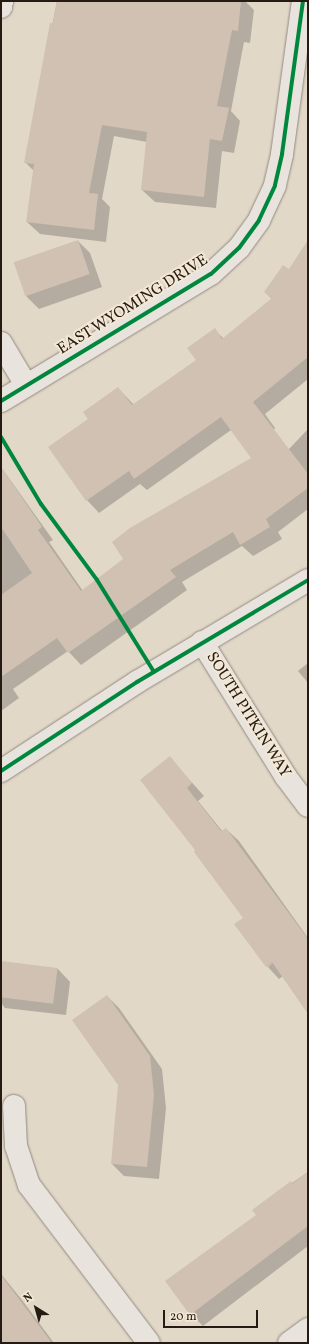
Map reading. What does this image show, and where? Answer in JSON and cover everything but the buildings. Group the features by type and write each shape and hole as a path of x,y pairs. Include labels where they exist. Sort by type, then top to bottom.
{"street":[{"path":"1,7 2,1"},
{"name":"EAST WYOMING DRIVE","path":"1,401 211,274 239,248 259,220 275,186 282,154 303,1"},
{"path":"1,343 26,385"},
{"path":"1,771 202,642 308,580"},
{"name":"SOUTH PITKIN WAY","path":"202,642 286,777 308,806"},
{"path":"14,1106 16,1146 29,1185 149,1343"},
{"path":"289,1343 308,1329"}],"cycle path":[{"path":"1,401 211,274 239,248 259,220 275,185 282,154 303,1"},
{"path":"1,437 41,504 97,580 154,672"},
{"path":"1,771 137,682 308,580"}]}
